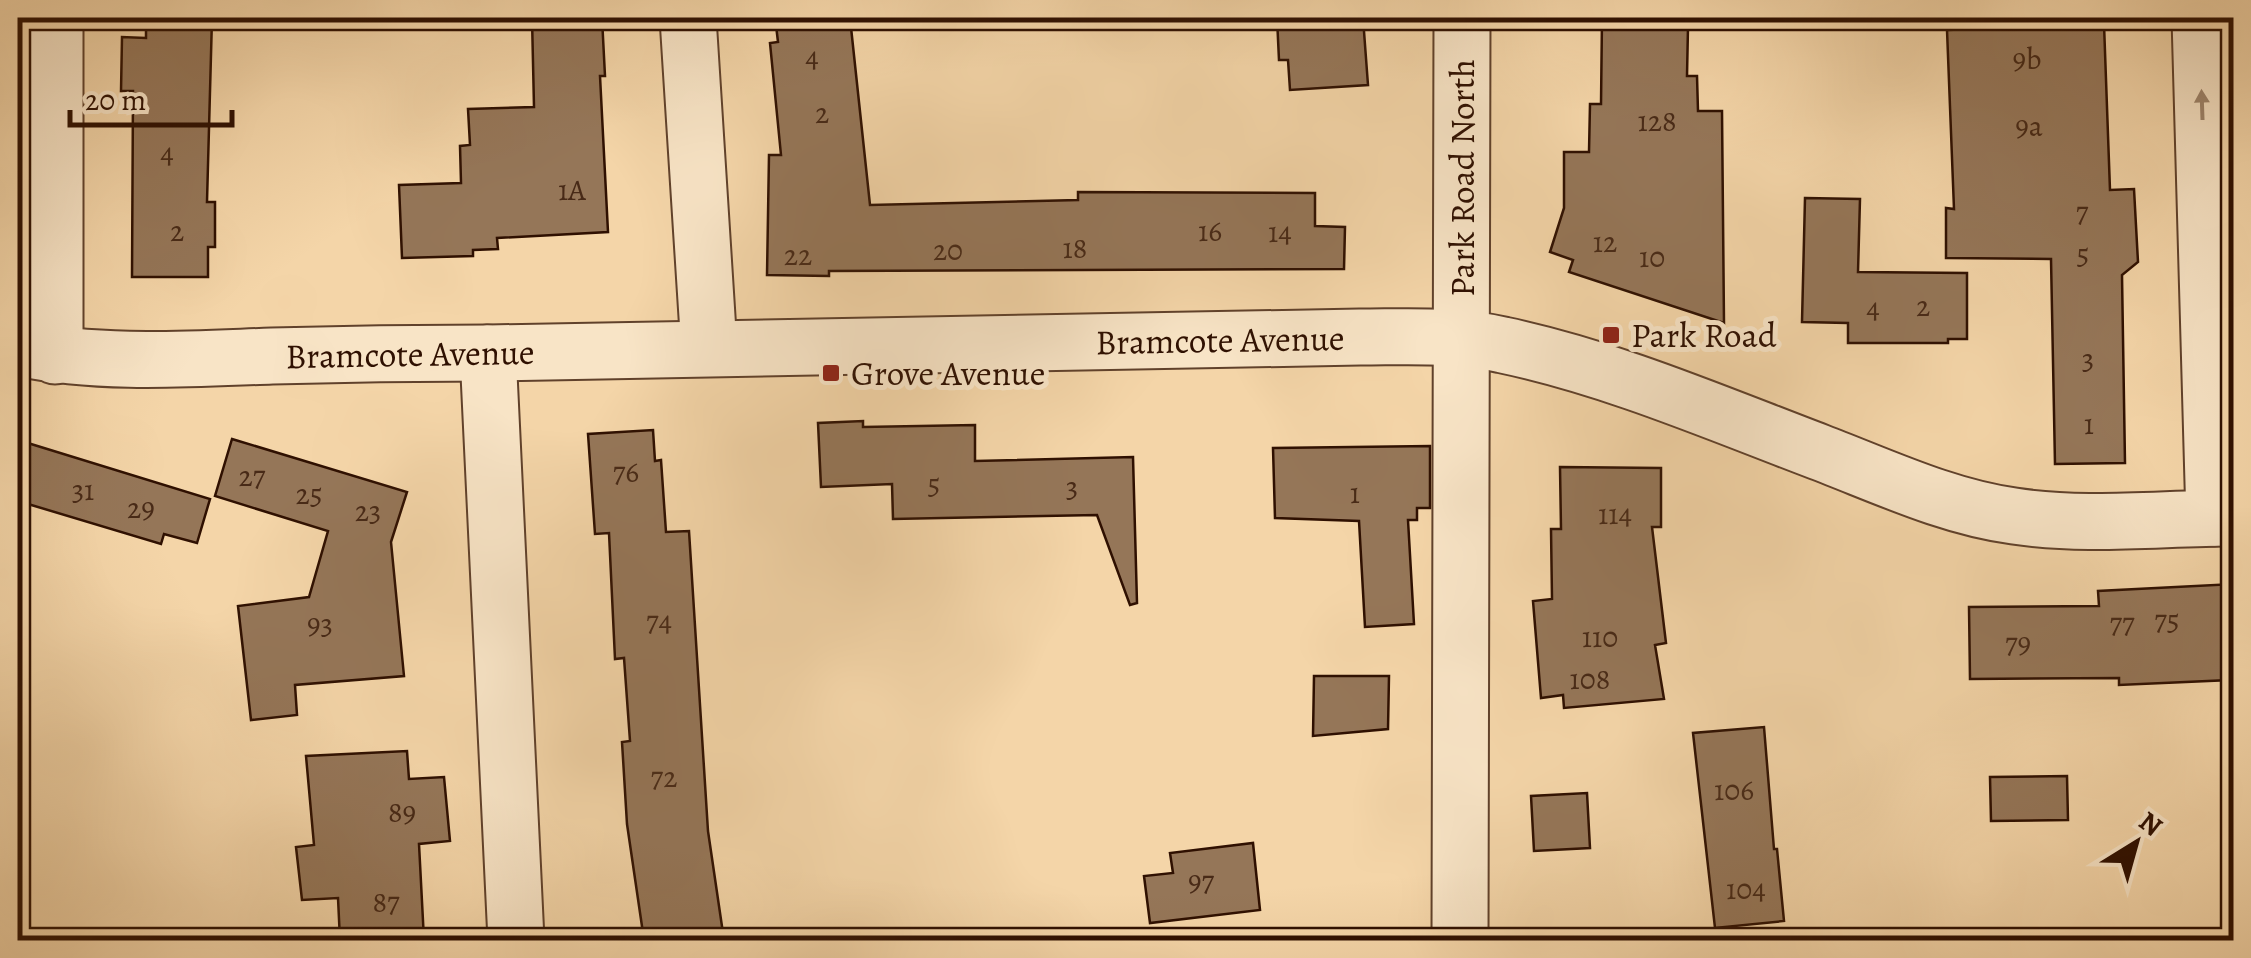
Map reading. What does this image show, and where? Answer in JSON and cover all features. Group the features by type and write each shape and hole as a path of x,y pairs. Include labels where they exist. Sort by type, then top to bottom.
{"street":[{"path":"36,352 55,18"},
{"path":"688,18 708,348"},
{"name":"Park Road North","path":"1462,18 1462,338"},
{"path":"2200,18 2224,518"},
{"name":"Bramcote Avenue","path":"36,352 140,360 1360,336 1462,338 1503,344 1618,377 1927,493 1981,509 2067,520 2224,518"},
{"path":"1460,940 1462,338"},
{"path":"488,354 516,940"}],"building":[{"path":"146,18 212,18 207,202 215,202 215,247 208,247 208,277 132,277 133,91 121,91 122,37 146,38"},
{"path":"532,18 602,18 605,76 600,76 608,232 497,238 498,249 473,250 473,256 402,258 399,185 461,183 460,146 470,145 468,109 534,107"},
{"path":"850,18 870,205 1078,200 1078,192 1315,193 1315,226 1345,227 1344,269 829,271 829,276 767,275 769,155 781,155 770,43 778,42 776,25"},
{"path":"1277,18 1363,18 1368,85 1290,90 1288,60 1279,60"},
{"path":"1602,18 1677,18 1677,27 1688,27 1687,76 1697,76 1698,111 1722,111 1724,323 1569,272 1573,260 1550,252 1564,208 1564,152 1589,152 1590,104 1601,104"},
{"path":"2104,24 2110,190 2134,189 2138,262 2122,275 2125,463 2055,464 2051,259 1946,258 1946,208 1954,209 1947,30"},
{"path":"1805,198 1860,199 1858,272 1967,273 1967,339 1948,339 1948,343 1848,343 1848,323 1802,322"},
{"path":"863,421 863,427 975,425 975,461 1133,457 1137,603 1130,605 1097,515 893,519 892,484 821,487 818,423"},
{"path":"653,430 655,461 661,460 666,532 689,531 708,831 724,940 644,940 627,824 622,742 630,741 624,658 615,659 609,533 595,534 588,434"},
{"path":"232,439 407,492 391,542 404,676 295,685 297,715 251,720 238,606 309,597 328,531 215,496"},
{"path":"18,440 210,499 197,543 164,534 161,544 18,501"},
{"path":"1430,446 1430,508 1417,508 1417,520 1408,520 1414,624 1365,627 1359,521 1275,518 1273,448"},
{"path":"1560,467 1661,468 1661,527 1652,527 1666,643 1655,645 1664,699 1564,708 1563,695 1541,698 1533,601 1552,599 1551,529 1561,529"},
{"path":"2234,584 2234,664 2229,664 2230,680 2119,685 2119,678 1970,679 1969,607 2099,606 2098,591"},
{"path":"1314,676 1389,676 1388,729 1313,736"},
{"path":"1764,727 1784,921 1715,928 1693,733"},
{"path":"407,751 409,779 444,777 450,841 419,844 424,940 340,940 338,898 302,900 296,847 314,845 306,756"},
{"path":"2067,776 2068,820 1991,821 1990,777"},
{"path":"1587,793 1590,848 1534,851 1531,796"},
{"path":"1253,843 1260,910 1150,923 1144,876 1173,873 1170,853"}],"place":[{"name":"Park Road","path":"1611,335"},
{"name":"Grove Avenue","path":"831,373"}]}
